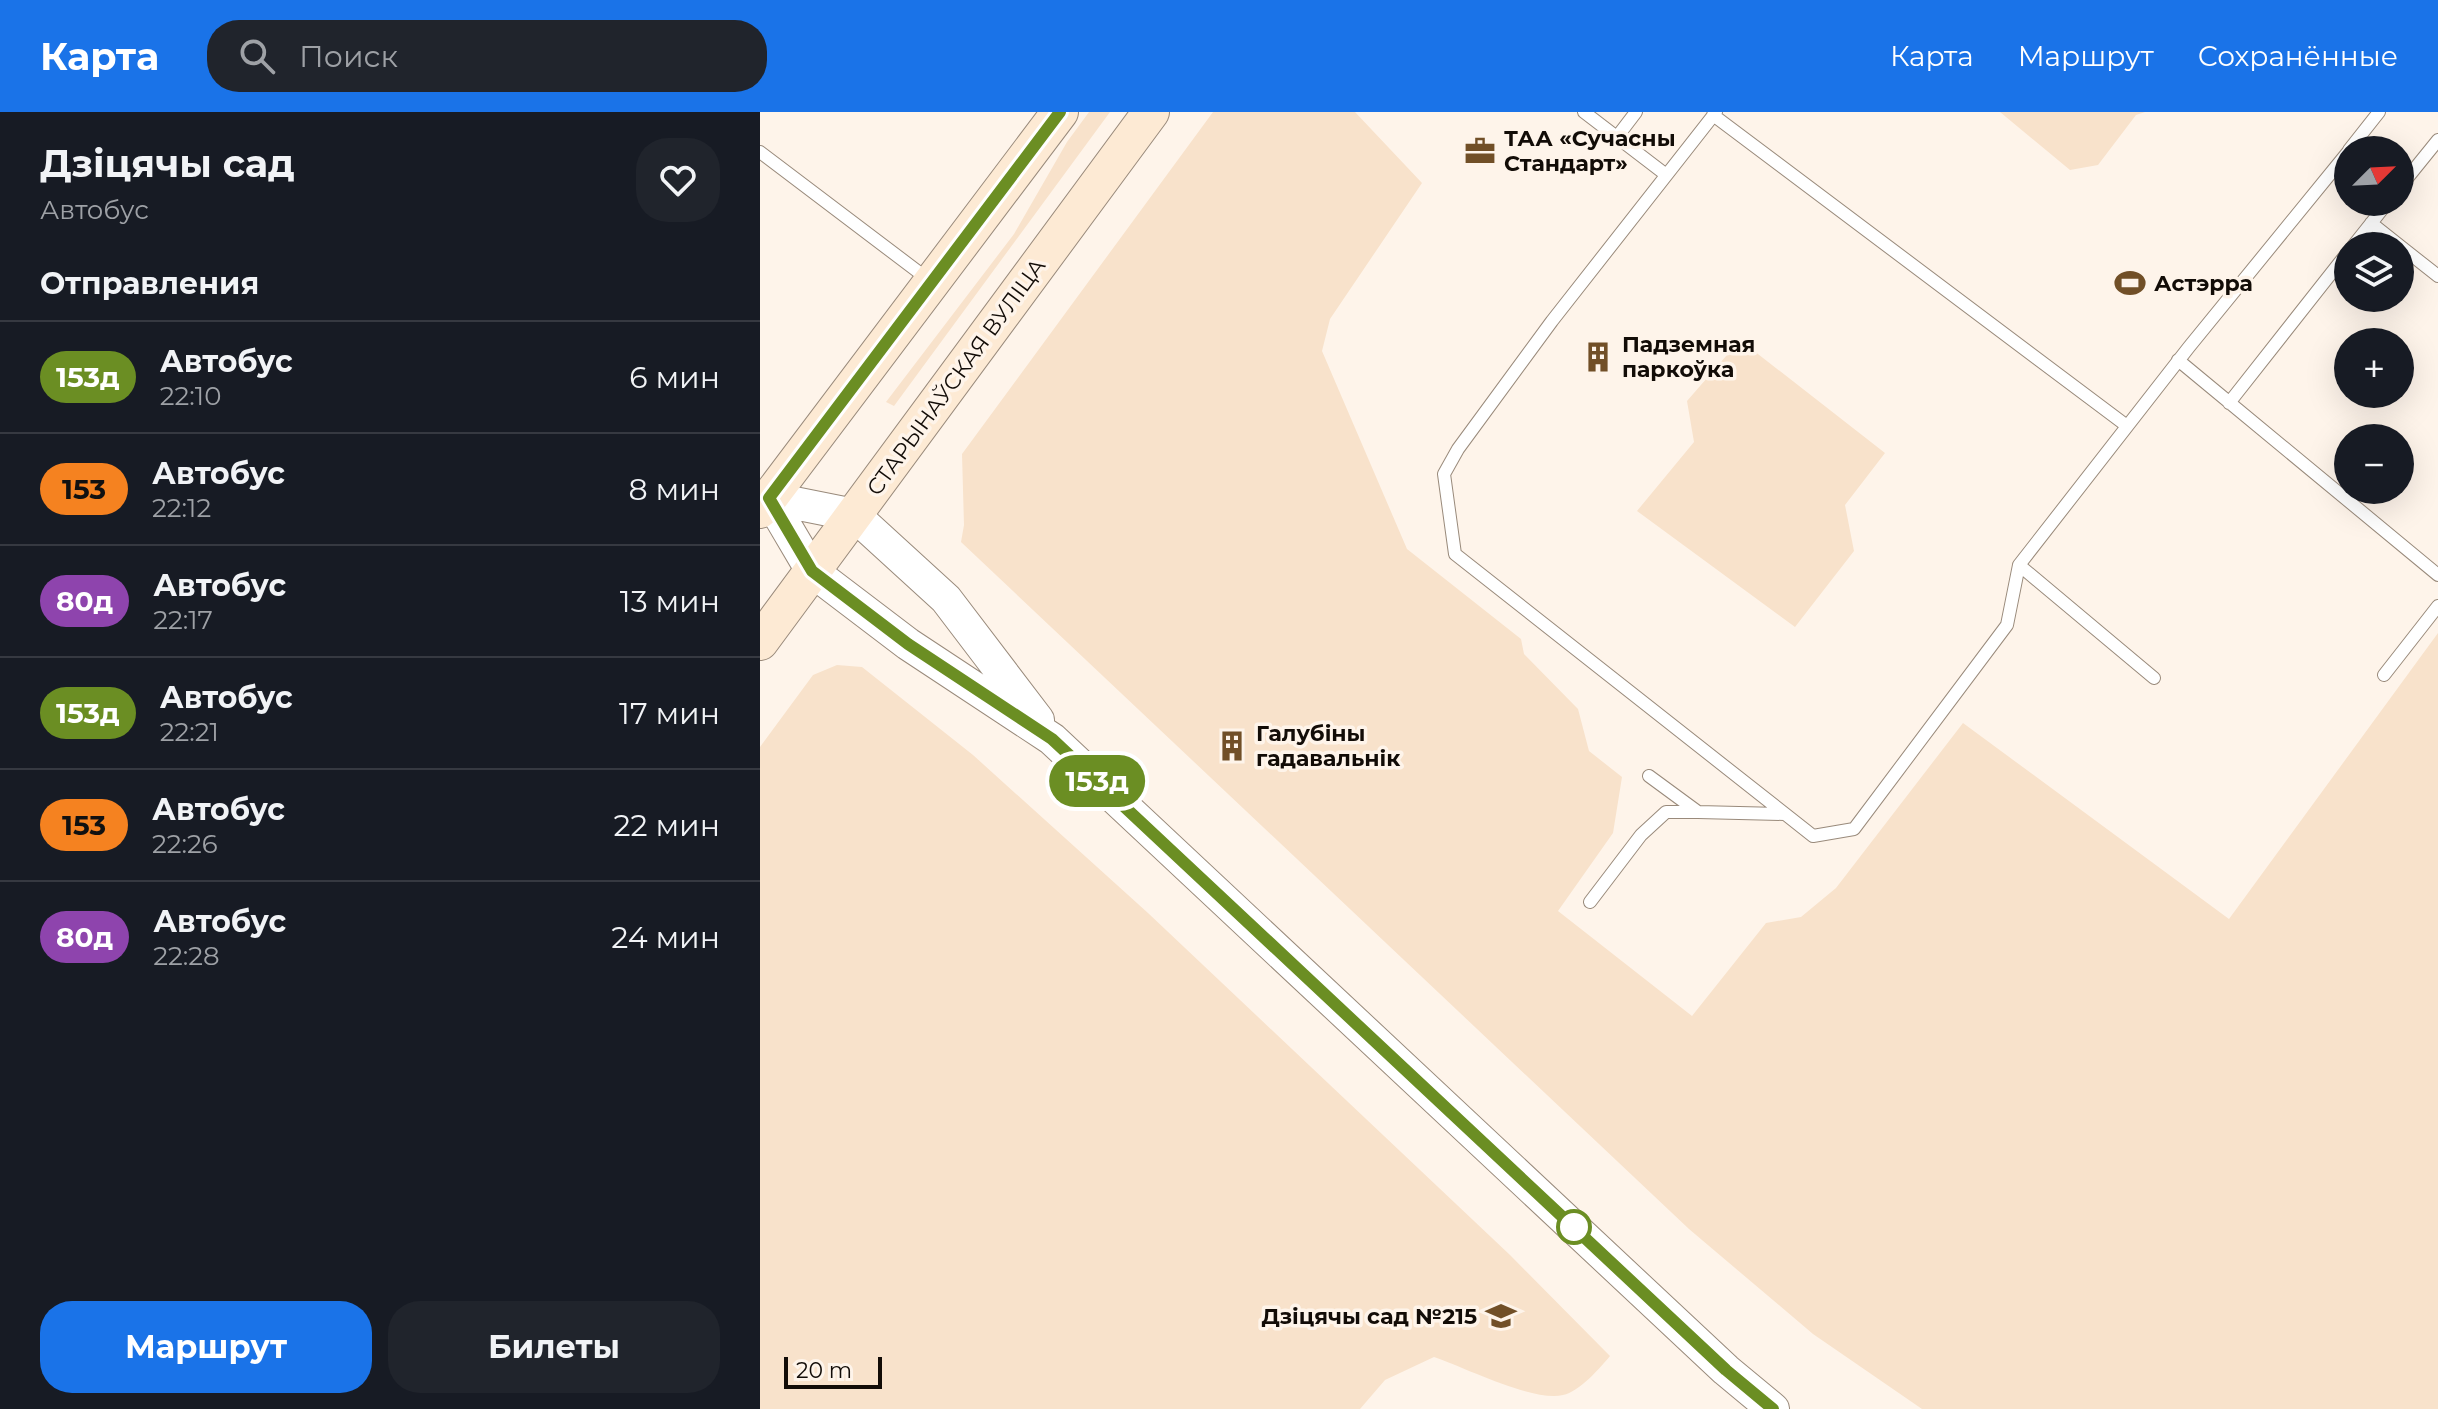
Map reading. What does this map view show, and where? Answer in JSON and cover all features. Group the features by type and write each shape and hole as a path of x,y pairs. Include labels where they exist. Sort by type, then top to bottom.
{"main road":[{"path":"764,504 1060,112"},
{"name":"СТАРЫНАЎСКАЯ ВУЛІЦА","path":"760,642 1151,112"}],"street":[{"path":"764,504 854,515 946,599 1052,739"},
{"path":"764,504 812,571 908,644 1052,739 1726,1370 1778,1408"}],"lane":[{"path":"1584,112 1665,174"},
{"path":"1617,137 1636,112"},
{"path":"2361,136 2379,112"},
{"path":"2127,426 1715,114 1665,174 1458,449 1444,474 1455,554 1813,836 1854,829 2007,625 2019,565 2127,426 2178,360 2334,169"},
{"path":"2414,170 2438,140"},
{"path":"760,152 932,282"},
{"path":"2364,232 2377,216"},
{"path":"2371,223 2382,232"},
{"path":"2414,257 2438,276"},
{"path":"2229,403 2334,270"},
{"path":"2178,360 2438,575"},
{"path":"2019,565 2154,678"},
{"path":"2384,675 2438,606"},
{"path":"1649,776 1698,812"},
{"path":"1590,902 1641,835 1666,812 1784,814"}],"shaded area":[{"path":"1089,112 1110,112 894,406 886,402 1014,234 1067,142"},
{"path":"1213,112 1355,112 1422,183 1330,319 1322,351 1407,549 1521,639 1524,654 1578,709 1589,751 1622,777 1613,833 1558,911 1692,1016 1766,923 1801,917 1836,888 1963,723 2229,919 2438,633 2438,1409 1922,1409 1813,1334 1689,1229 961,542 964,525 962,454"},
{"path":"2000,112 2145,112 2136,115 2098,165 2070,170"},
{"path":"1740,340 1885,453 1845,505 1854,551 1795,627 1637,511 1694,442 1687,401"},
{"path":"837,665 862,667 973,755 1148,913 1510,1255 1610,1356 1601,1367 1569,1393 1550,1396 1499,1383 1434,1357 1385,1380 1360,1409 760,1409 760,747 813,675"}],"bus line":[{"name":"153д","path":"1060,112 769,498 812,571 908,644 1052,739 1726,1370 1773,1409"}],"place":[{"name":"ТАА «Сучасны Стандарт»","path":"1480,151"},
{"name":"Астэрра","path":"2130,283"},
{"name":"Падземная паркоўка","path":"1598,357"},
{"name":"Галубіны гадавальнік","path":"1232,746"},
{"name":"Дзіцячы сад №215","path":"1501,1316"}]}
